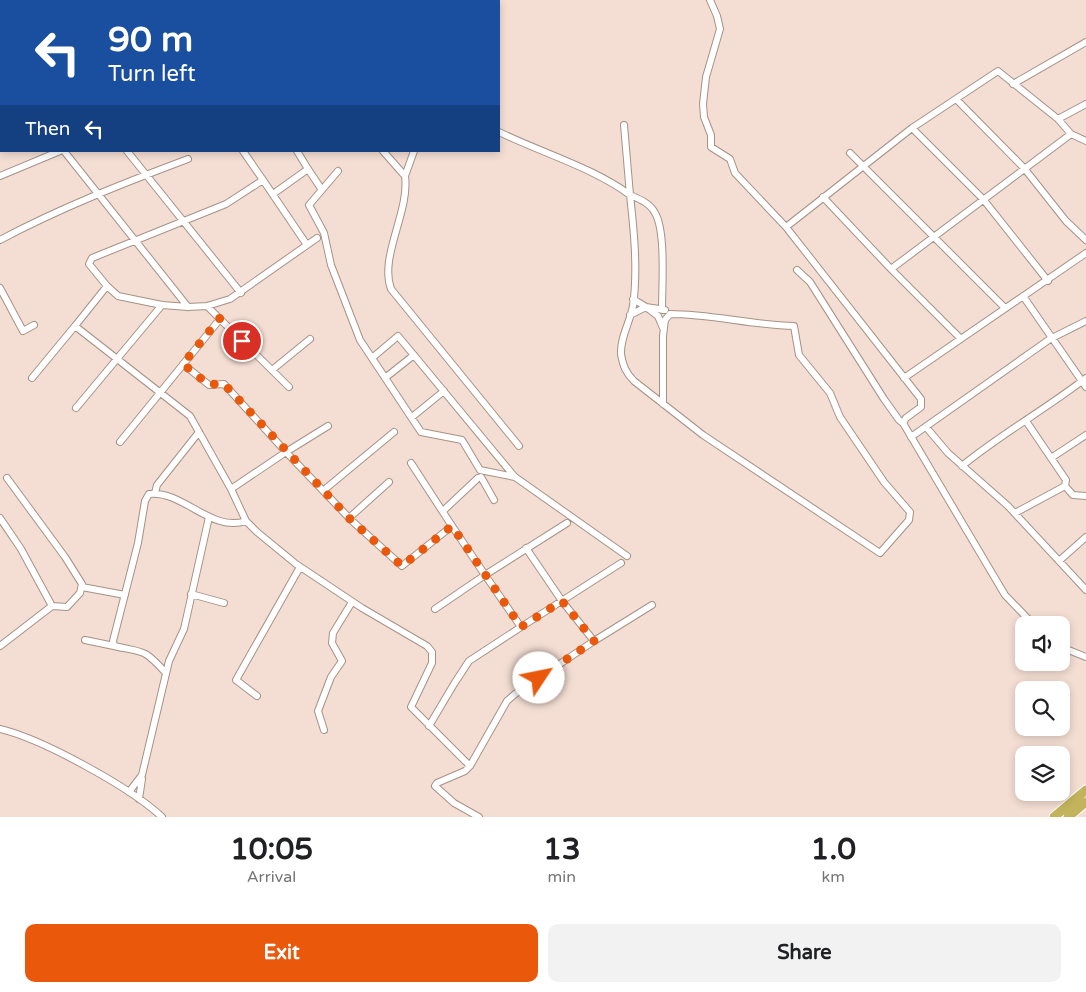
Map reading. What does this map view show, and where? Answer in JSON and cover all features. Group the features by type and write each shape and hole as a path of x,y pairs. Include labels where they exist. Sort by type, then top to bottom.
{"highway":[{"path":"1054,817 1086,790"},
{"path":"1068,817 1086,802"}],"street":[{"path":"710,0 720,29 706,77 703,104 704,117 711,135 710,145 730,159 736,173 786,227 921,399 921,407 906,418 903,423"},
{"path":"1013,84 1086,42"},
{"path":"786,227 862,165 912,128 998,71 1058,119 1071,134 1086,141"},
{"path":"956,99 1024,168 1066,221 1086,240"},
{"path":"1058,119 1086,104"},
{"path":"624,125 634,229 633,299 621,353 625,371 634,381 703,435 880,554 909,520 910,512 884,482 840,417 830,393 799,355 794,326 745,322 690,314 673,314 646,307 630,315"},
{"path":"912,128 983,199 1048,281"},
{"path":"500,132 620,187 630,195 643,201 654,211 660,225 662,310"},
{"path":"891,269 1071,134"},
{"path":"0,176 58,152"},
{"path":"65,152 188,307"},
{"path":"128,152 241,293"},
{"path":"244,152 307,245"},
{"path":"298,152 320,186"},
{"path":"384,152 405,176"},
{"path":"414,152 405,176 406,190 388,272 391,289 519,446"},
{"path":"850,153 1006,308"},
{"path":"0,240 28,225 98,194 188,159"},
{"path":"272,194 308,169"},
{"path":"338,171 309,205 324,233 331,265 360,340 421,432 462,440 480,470 515,477"},
{"path":"263,180 226,204 134,240 90,260 89,264 118,296 162,305 207,306 230,299 241,293 270,269 317,238"},
{"path":"823,197 960,338"},
{"path":"904,378 960,338 1048,281 1086,253"},
{"path":"797,270 810,282 884,399 903,423 1005,595 1025,616"},
{"path":"32,378 107,286"},
{"path":"0,288 22,331 34,325"},
{"path":"962,466 993,440 1026,421 1085,382 1023,296"},
{"path":"633,299 658,316 664,331"},
{"path":"76,408 162,305"},
{"path":"207,306 289,387"},
{"path":"663,404 665,320 670,314 673,314"},
{"path":"120,442 220,318"},
{"path":"911,437 1052,338 1086,321"},
{"path":"75,326 186,412 231,490 246,521 300,567 352,602 427,646 432,652 432,663 412,707 470,766"},
{"path":"372,358 398,336 515,477 627,556"},
{"path":"272,370 310,339"},
{"path":"385,378 414,355"},
{"path":"183,364 209,385 224,384 349,518 402,566 452,526"},
{"path":"412,417 444,392"},
{"path":"1026,421 1066,480 1065,486"},
{"path":"231,490 328,426"},
{"path":"926,427 962,466 1015,513 1086,590"},
{"path":"155,493 157,484 199,432"},
{"path":"324,490 394,432"},
{"path":"1051,458 1086,435"},
{"path":"411,463 521,627"},
{"path":"443,511 481,477 494,500"},
{"path":"0,646 52,606 67,608 80,593 82,587 65,557 7,478"},
{"path":"349,518 389,482"},
{"path":"1065,486 1073,495 1086,496"},
{"path":"1015,513 1065,486"},
{"path":"114,646 113,641 138,543 145,501 149,494 155,493 172,498 209,517 228,522 240,523 246,521"},
{"path":"139,800 142,775 169,660 184,629 209,517"},
{"path":"0,518 21,549 52,606"},
{"path":"435,609 567,523"},
{"path":"1059,561 1086,537"},
{"path":"526,548 562,601 594,641"},
{"path":"429,726 469,661 620,563"},
{"path":"256,696 236,680 300,567"},
{"path":"82,587 125,595"},
{"path":"191,594 224,603"},
{"path":"324,730 318,711 331,677 342,661 332,643 333,633 352,602"},
{"path":"479,817 454,803 435,786 437,783 465,771 470,766 507,701 594,641 652,605"},
{"path":"85,640 135,649 150,655 166,673"},
{"path":"1070,651 1086,657"},
{"path":"0,729 13,732 65,756 129,792 162,817"},
{"path":"129,792 142,775"}],"route":[{"path":"242,341 220,318 183,364 209,385 222,383 226,386 351,520 402,566 452,526 521,627 562,601 594,641 539,678"}]}
